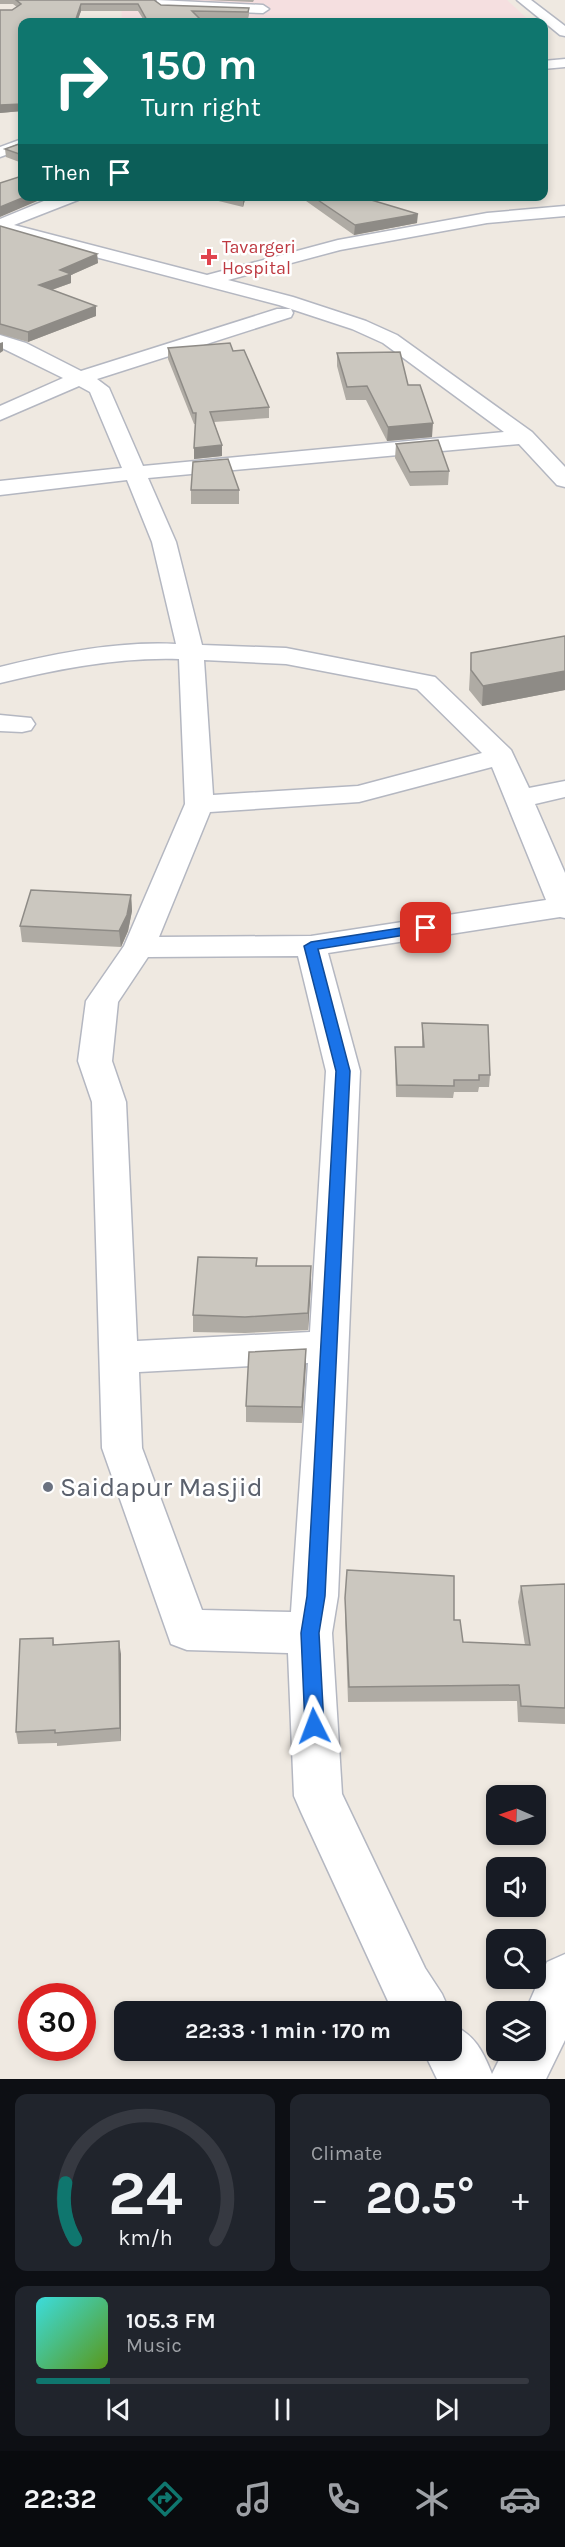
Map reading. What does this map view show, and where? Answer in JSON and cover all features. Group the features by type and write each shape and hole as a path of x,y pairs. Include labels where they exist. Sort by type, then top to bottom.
{"street":[{"path":"163,0 161,5 263,9"},
{"path":"527,4 554,6"},
{"path":"527,4 541,18"},
{"path":"548,24 561,37"},
{"path":"548,65 565,63"},
{"path":"0,152 18,145"},
{"path":"0,226 60,201"},
{"path":"207,280 338,245 487,218 565,211"},
{"path":"417,216 450,225"},
{"path":"0,226 286,301 359,325 390,339 524,437 565,480"},
{"path":"0,414 80,378 284,314"},
{"path":"1,341 19,347 99,388 164,542 191,652 198,804 139,947 102,1001 95,1060 109,1102 122,1448 187,1630 310,1633"},
{"path":"0,488 134,473 524,437"},
{"path":"0,675 37,666 142,650 286,656 426,683 501,756 565,908 311,946 139,947"},
{"path":"198,804 359,794 501,756"},
{"path":"519,799 565,789"},
{"path":"311,946 343,1071 316,1596 310,1633 318,1796 407,1986 417,2001"},
{"path":"119,1358 329,1346"},
{"path":"546,2023 565,1980"},
{"path":"456,2061 468,2079"},
{"path":"517,2079 527,2061"}],"shaded area":[{"path":"121,0 507,0 527,18 122,18"}],"building":[{"path":"16,0 154,0 161,5 249,8 248,12 192,11 199,18 146,18 138,4 81,4 76,18 18,18 18,104 0,105 0,10 12,10 21,4"},
{"path":"18,144 18,154 5,149"},
{"path":"18,177 18,200 0,207 0,183"},
{"path":"319,201 375,201 418,214 355,225"},
{"path":"0,226 97,254 60,270 71,274 39,285 96,306 28,332 0,324"},
{"path":"230,343 233,351 244,350 269,407 210,412 222,445 194,448 196,413 193,413 168,348"},
{"path":"400,352 408,385 420,385 433,423 388,427 367,386 347,387 337,353"},
{"path":"438,440 449,471 410,472 396,444"},
{"path":"228,459 239,490 191,490 193,462"},
{"path":"565,636 565,671 483,686 471,670 471,653"},
{"path":"31,890 131,895 127,915 119,931 20,926"},
{"path":"422,1023 488,1025 490,1075 479,1075 479,1080 454,1080 454,1086 397,1085 395,1047 424,1047"},
{"path":"198,1257 257,1258 256,1266 311,1266 308,1313 245,1317 193,1315"},
{"path":"306,1349 302,1407 246,1406 249,1352"},
{"path":"347,1570 454,1576 454,1620 460,1620 463,1642 530,1645 521,1586 565,1584 565,1708 521,1706 519,1685 349,1687 345,1598"},
{"path":"53,1638 53,1645 119,1641 120,1728 55,1733 55,1730 16,1732 20,1639"}],"place":[{"name":"Tavargeri Hospital","path":"209,257"},
{"name":"Saidapur Masjid","path":"48,1487"}],"route":[{"path":"314,1726 310,1633 316,1596 343,1071 311,946 426,928"}]}
